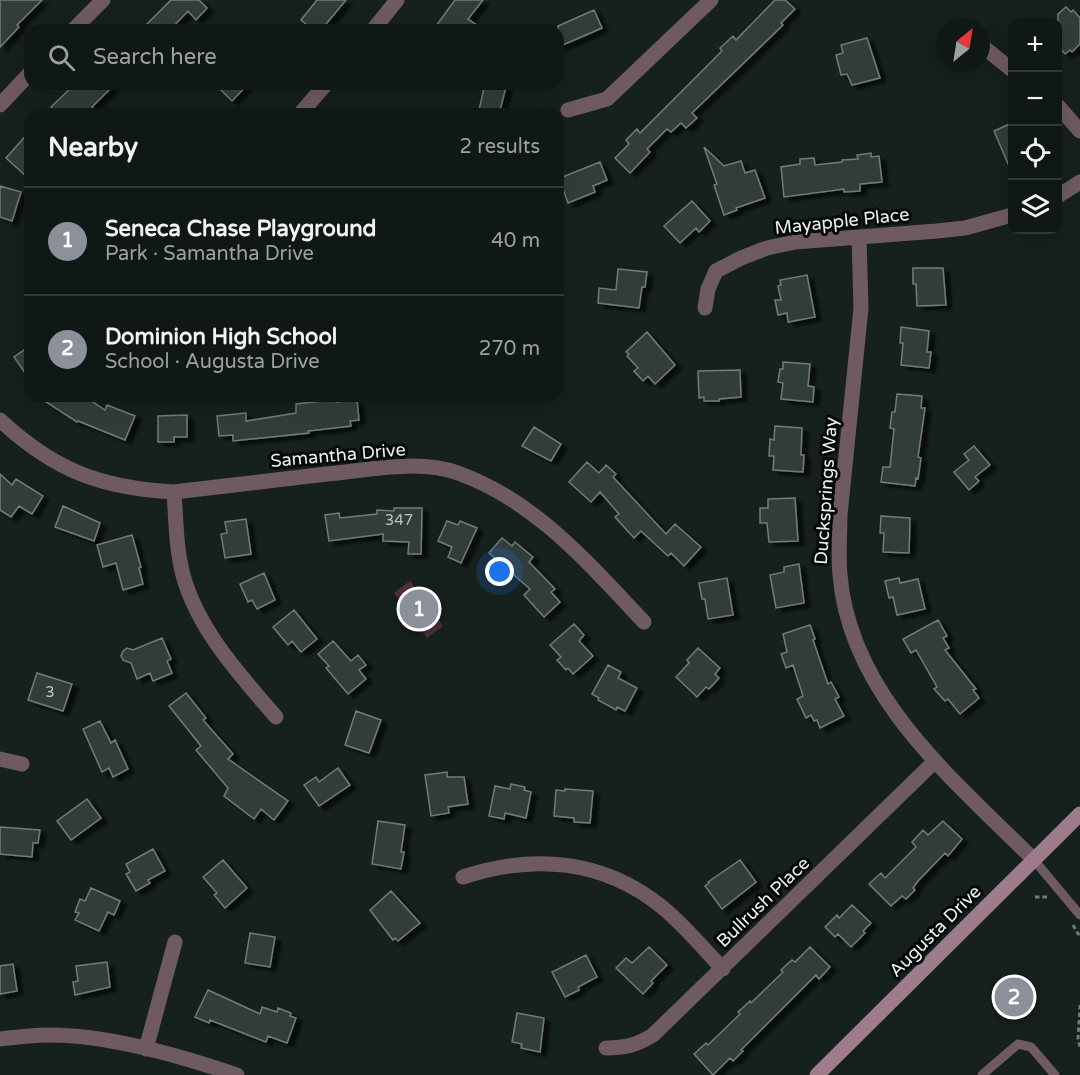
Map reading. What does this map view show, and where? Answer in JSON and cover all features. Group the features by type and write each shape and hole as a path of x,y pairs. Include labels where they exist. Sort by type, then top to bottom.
{"street":[{"path":"79,24 103,0"},
{"path":"378,24 397,0"},
{"path":"568,110 607,99 711,0"},
{"path":"990,52 1008,67"},
{"path":"0,105 24,79"},
{"path":"305,108 321,90"},
{"path":"1062,111 1080,131"},
{"path":"1062,193 1080,182"},
{"name":"Mayapple Place","path":"705,308 708,289 716,271 767,248 795,242 965,228 1008,216"},
{"name":"Ducksprings Way","path":"860,237 861,308 840,515 840,576 852,630 868,668 896,716 935,761 1034,860"},
{"name":"Samantha Drive","path":"0,420 23,441 70,471 127,488 174,492 410,466 456,472 491,487 547,523 580,554 644,622"},
{"path":"174,492 177,544 183,576 193,602 217,646 276,717"},
{"path":"0,759 22,764"},
{"name":"Bullrush Place","path":"606,1048 627,1048 653,1035 935,761"},
{"name":"Augusta Drive","path":"817,1075 1080,814"},
{"path":"463,877 490,868 531,863 567,866 612,878 636,890 659,906 723,969"},
{"path":"146,1049 175,942"},
{"path":"0,1039 53,1035 105,1041 146,1049 237,1075"}],"lane":[{"path":"1034,860 1080,915"},
{"path":"982,1075 1018,1044 1031,1047 1055,1075"}],"path":[{"path":"1080,1005 1078,1039 1080,1047"}],"shaded area":[{"path":"410,581 443,626 427,638 394,593"}],"building":[{"path":"0,0 42,0 17,25 19,27 0,47"},
{"path":"171,0 199,0 207,8 196,20 188,11 176,24 147,24"},
{"path":"317,0 346,0 326,24 306,24 301,20"},
{"path":"455,0 483,0 468,19 475,24 437,24"},
{"path":"775,0 785,0 795,9 781,23 783,25 692,113 697,118 686,128 681,123 671,132 667,129 647,149 650,152 630,173 615,158 629,144 626,140 637,129 640,133 722,51 720,48 733,36 736,40"},
{"path":"1066,7 1071,12 1073,10 1080,18 1080,44 1072,52 1070,50 1065,54 1062,51 1062,18 1058,18 1058,14"},
{"path":"594,10 602,28 564,44 562,24"},
{"path":"867,38 880,78 852,85 847,74 841,75 836,55 843,53 841,45"},
{"path":"69,90 109,90 93,108 51,107"},
{"path":"221,90 242,90 232,101"},
{"path":"484,90 505,90 501,108 479,108"},
{"path":"1008,125 1008,164 994,131"},
{"path":"24,138 24,174 6,158"},
{"path":"704,147 724,166 741,161 745,173 755,170 765,198 736,208 737,210 724,215 714,185 717,184"},
{"path":"871,153 871,157 879,156 882,182 860,184 860,191 844,192 844,189 784,197 781,167 800,164 800,159 814,158 815,165 858,159 857,155"},
{"path":"600,162 607,180 593,186 595,192 568,203 564,192 564,176"},
{"path":"0,186 21,192 12,221 0,217"},
{"path":"692,201 710,221 699,232 696,228 680,243 664,226"},
{"path":"913,268 943,268 946,305 917,306"},
{"path":"618,269 647,272 639,308 598,303 599,288 616,290"},
{"path":"807,275 815,317 788,322 787,313 778,315 775,300 781,300 778,286 781,285 780,280"},
{"path":"901,327 929,331 927,352 931,352 929,368 901,365 903,343 900,343"},
{"path":"647,332 675,365 655,384 648,376 643,381 634,371 638,368 626,352"},
{"path":"24,350 24,371 14,357"},
{"path":"783,362 810,364 808,386 814,387 813,402 781,399 783,383 778,382"},
{"path":"740,370 741,397 719,399 719,401 704,401 704,397 699,398 698,371"},
{"path":"897,394 922,396 921,408 925,408 918,457 921,458 915,486 881,482 883,467 890,467 894,429 890,428"},
{"path":"46,402 93,402 105,410 107,405 135,416 125,440 77,422"},
{"path":"357,402 359,420 350,421 351,426 308,431 309,433 233,441 233,435 219,436 217,416 246,413 246,421 296,413 296,404"},
{"path":"187,415 187,437 174,437 174,442 158,442 158,416"},
{"path":"775,426 802,428 803,472 773,470 774,456 769,456 770,439 774,440"},
{"path":"534,427 561,444 551,461 522,446"},
{"path":"974,446 990,465 975,477 979,481 969,490 954,472 969,460 964,454"},
{"path":"587,462 599,473 606,465 616,474 613,477 666,534 675,524 701,547 684,566 671,553 668,556 641,531 634,538 615,517 619,514 600,492 591,502 569,482"},
{"path":"0,474 12,485 16,479 43,496 32,514 19,506 11,517 0,510"},
{"path":"795,498 798,541 769,542 767,523 760,523 760,508 768,508 768,499"},
{"path":"63,506 100,523 94,541 55,527"},
{"path":"394,508 422,508 421,554 408,554 409,542 383,541 383,534 329,541 325,515 339,513 340,518 377,514 377,510 394,511"},
{"path":"881,516 910,518 909,553 883,552 884,533 880,533"},
{"path":"246,519 251,554 225,558 221,534 227,533 225,522"},
{"path":"447,521 458,525 460,521 477,528 461,563 448,557 452,547 438,541"},
{"path":"132,535 143,584 123,590 116,563 103,567 97,545"},
{"path":"502,538 512,546 515,542 533,557 529,562 555,589 551,592 560,602 544,617 524,595 530,589 489,553"},
{"path":"799,564 804,603 776,608 770,575 784,572 784,567"},
{"path":"264,573 275,600 257,609 252,600 248,602 240,584"},
{"path":"727,578 733,615 708,619 705,599 702,599 699,583"},
{"path":"899,578 900,583 918,579 925,609 897,615 893,597 889,598 885,581"},
{"path":"294,610 317,639 301,652 292,641 288,645 273,627"},
{"path":"938,620 947,636 943,638 949,648 945,650 976,689 973,690 979,698 960,714 948,699 945,701 934,689 937,687 916,650 911,653 903,639"},
{"path":"574,624 584,635 579,641 593,656 573,674 557,660 561,657 550,645"},
{"path":"810,625 828,684 831,682 839,697 835,699 844,716 820,728 817,720 814,721 811,715 806,718 797,699 803,696 793,665 786,668 781,654 787,652 783,634"},
{"path":"162,638 171,659 167,661 172,673 153,681 150,673 137,679 131,663 123,660 121,656 123,651 127,648 133,650"},
{"path":"333,641 351,661 358,655 366,665 359,670 366,679 348,694 326,668 329,666 318,654"},
{"path":"698,648 720,668 715,674 719,678 697,697 676,677 689,663 687,660"},
{"path":"608,665 621,672 618,678 637,688 625,711 617,707 616,710 592,694"},
{"path":"37,673 72,684 63,711 28,700"},
{"path":"186,693 206,718 203,720 233,754 228,759 288,801 274,820 261,809 254,819 224,796 228,788 196,750 201,746 169,706"},
{"path":"356,711 381,720 369,753 345,745"},
{"path":"100,721 111,743 115,740 128,769 113,777 109,768 102,772 83,729"},
{"path":"338,768 350,785 319,806 304,785 316,777 319,782"},
{"path":"447,772 447,777 464,777 468,804 448,807 449,813 431,816 425,775"},
{"path":"511,784 525,787 524,790 531,792 526,818 505,813 504,819 489,816 495,786 510,789"},
{"path":"565,789 593,791 590,823 574,822 574,818 554,816 556,790 565,791"},
{"path":"87,799 101,818 71,840 57,821"},
{"path":"378,821 405,825 401,869 372,864"},
{"path":"943,821 962,839 948,856 945,853 918,881 913,888 915,890 906,899 902,896 891,906 869,884 881,873 885,878 916,847 912,842 923,830 928,835"},
{"path":"0,827 40,830 38,843 33,843 32,857 0,854"},
{"path":"153,849 165,871 148,880 150,883 136,891 126,874 130,872 126,864"},
{"path":"223,860 247,888 225,908 214,895 217,893 203,877"},
{"path":"740,860 756,882 722,909 705,886"},
{"path":"91,888 120,901 114,915 108,912 99,931 75,920 79,913 75,912 80,899 85,901"},
{"path":"391,891 420,923 398,941 395,938 393,940 370,910"},
{"path":"852,905 871,923 851,947 838,934 835,937 825,927 837,915 839,918"},
{"path":"250,933 275,937 270,967 245,963"},
{"path":"649,947 667,965 651,981 653,983 643,994 616,968 626,958 632,963"},
{"path":"810,947 830,967 819,979 816,975 741,1050 743,1051 733,1061 730,1058 713,1075 694,1054 706,1043 708,1045 740,1014 738,1012 750,1001 751,1003 783,972 781,970 792,960 795,962"},
{"path":"586,955 597,977 565,997 552,972"},
{"path":"107,962 110,987 75,995 73,982 78,981 76,966"},
{"path":"13,964 17,991 0,994 0,966"},
{"path":"208,990 260,1014 262,1007 277,1012 278,1008 291,1013 290,1016 296,1018 287,1043 268,1036 266,1042 210,1020 209,1023 195,1017"},
{"path":"517,1013 544,1018 540,1052 521,1048 522,1044 512,1042"}],"place":[{"name":"Seneca Chase Playground","path":"419,609"},
{"name":"Dominion High School","path":"1014,997"}]}
